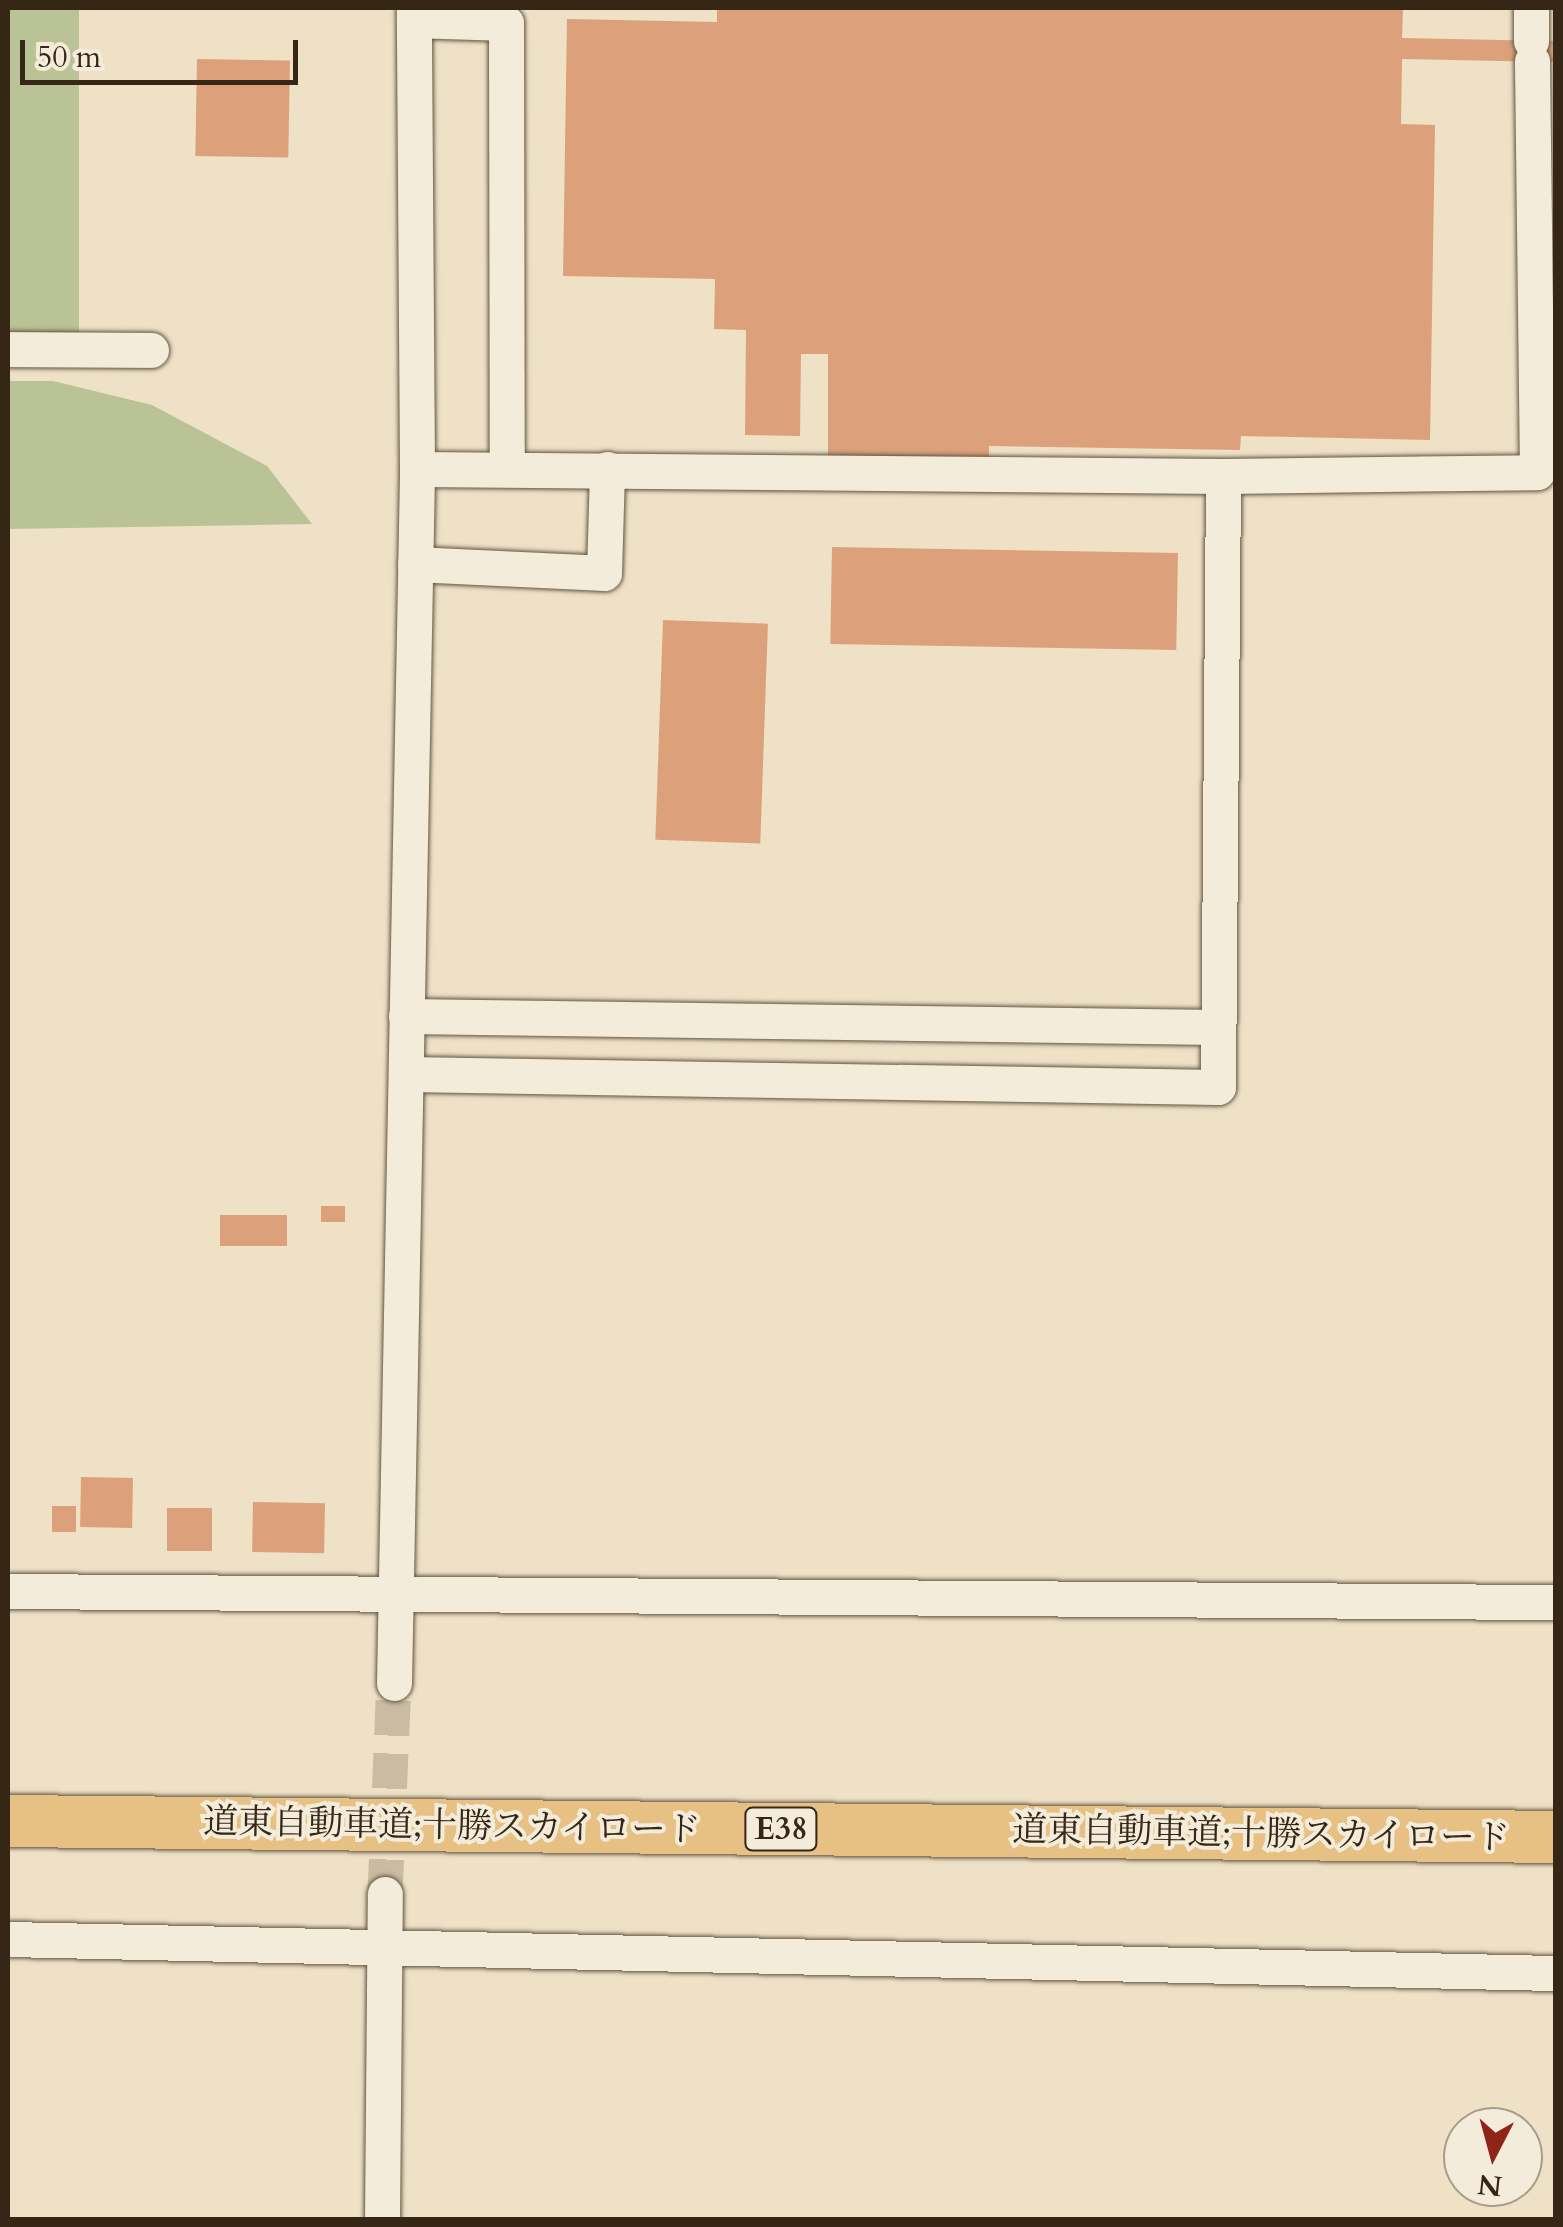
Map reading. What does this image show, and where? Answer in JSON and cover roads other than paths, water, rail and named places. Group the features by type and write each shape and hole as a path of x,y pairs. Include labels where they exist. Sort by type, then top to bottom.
{"highway":[{"name":"道東自動車道;十勝スカイロード","path":"8,1822 1556,1837"}],"street":[{"path":"394,1683 417,469 414,14 510,15 507,469"},
{"path":"417,469 1223,476 1546,472 1532,36"},
{"path":"8,349 151,350"},
{"path":"415,564 604,572 607,469"},
{"path":"406,1074 1218,1087 1223,476"},
{"path":"406,1016 1218,1027"},
{"path":"8,1591 1556,1602"},
{"path":"382,2220 385,1894"},
{"path":"8,1939 1556,1973"}],"tunnel":[{"path":"385,1894 394,1683"}]}
